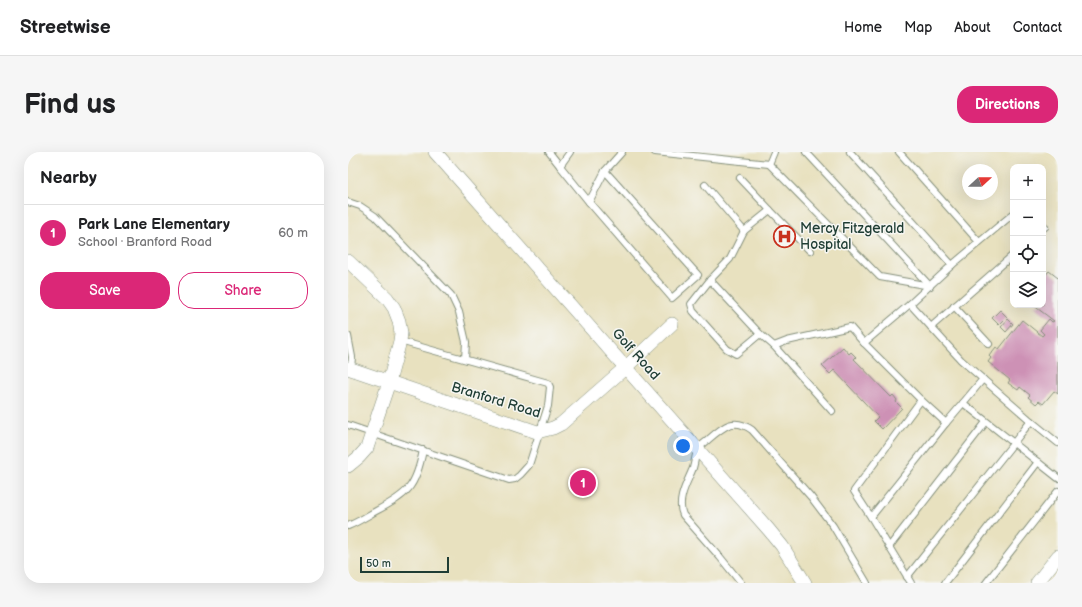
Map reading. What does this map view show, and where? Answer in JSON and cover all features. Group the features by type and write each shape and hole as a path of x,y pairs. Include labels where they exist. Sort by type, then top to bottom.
{"street":[{"name":"Golf Road","path":"435,152 770,530 805,583"},
{"path":"348,261 387,298 394,308 399,321 400,341 389,382 367,448 348,466"},
{"name":"Branford Road","path":"350,368 536,432 553,428 561,424 672,324"},
{"path":"1037,583 1058,556"}],"lane":[{"path":"549,152 672,298 698,275 605,171"},
{"path":"560,166 570,152"},
{"path":"590,202 605,171 622,152"},
{"path":"655,152 769,164 880,277 930,286"},
{"path":"769,164 774,152"},
{"path":"806,152 930,286"},
{"path":"850,152 952,265"},
{"path":"899,152 979,242"},
{"path":"740,178 810,250"},
{"path":"705,185 744,231"},
{"path":"348,202 360,206 375,216 451,295 459,312 466,342 465,359"},
{"path":"760,334 736,354 727,349 693,311 691,304 710,280 730,259 744,231 770,210"},
{"path":"864,343 910,304 952,265 1010,216"},
{"path":"931,327 1010,258"},
{"path":"710,280 760,334 774,346 832,411"},
{"path":"910,304 961,360 1058,443"},
{"path":"954,306 989,344"},
{"path":"774,346 787,341 850,327 864,343 946,423"},
{"path":"348,336 351,343 352,357 350,368"},
{"path":"348,425 509,480 520,476 529,465 541,431 550,394 550,387 548,383 400,341"},
{"path":"871,517 983,379"},
{"path":"910,583 854,491 921,400"},
{"path":"963,403 1058,478"},
{"path":"907,577 1031,421"},
{"path":"889,547 986,422"},
{"path":"741,583 683,515 680,509 683,494 698,449 723,427 731,424 744,424 752,430 811,497 833,526 867,583"},
{"path":"348,526 394,502 407,492 419,469 423,450"},
{"path":"945,583 1038,462"},
{"path":"986,583 1058,491"}],"building":[{"path":"1049,271 1058,278 1058,394 1054,391 1043,404 1039,401 1036,404 1028,397 1030,395 1020,387 1018,390 1008,383 1010,380 988,362 991,358 989,356 996,347 999,349 1022,320 1042,336 1044,334 1040,330 1049,319 1052,322 1054,321 1037,308 1046,308 1046,274"},
{"path":"1000,310 1007,317 999,325 992,318"},
{"path":"1008,319 1013,324 1006,332 1001,327"},
{"path":"843,347 849,354 851,352 856,357 854,359 891,397 893,395 897,400 896,402 902,408 882,429 874,421 878,417 834,370 830,374 822,366"}],"place":[{"name":"Mercy Fitzgerald Hospital","path":"784,236"},
{"name":"Park Lane Elementary","path":"583,483"}]}
